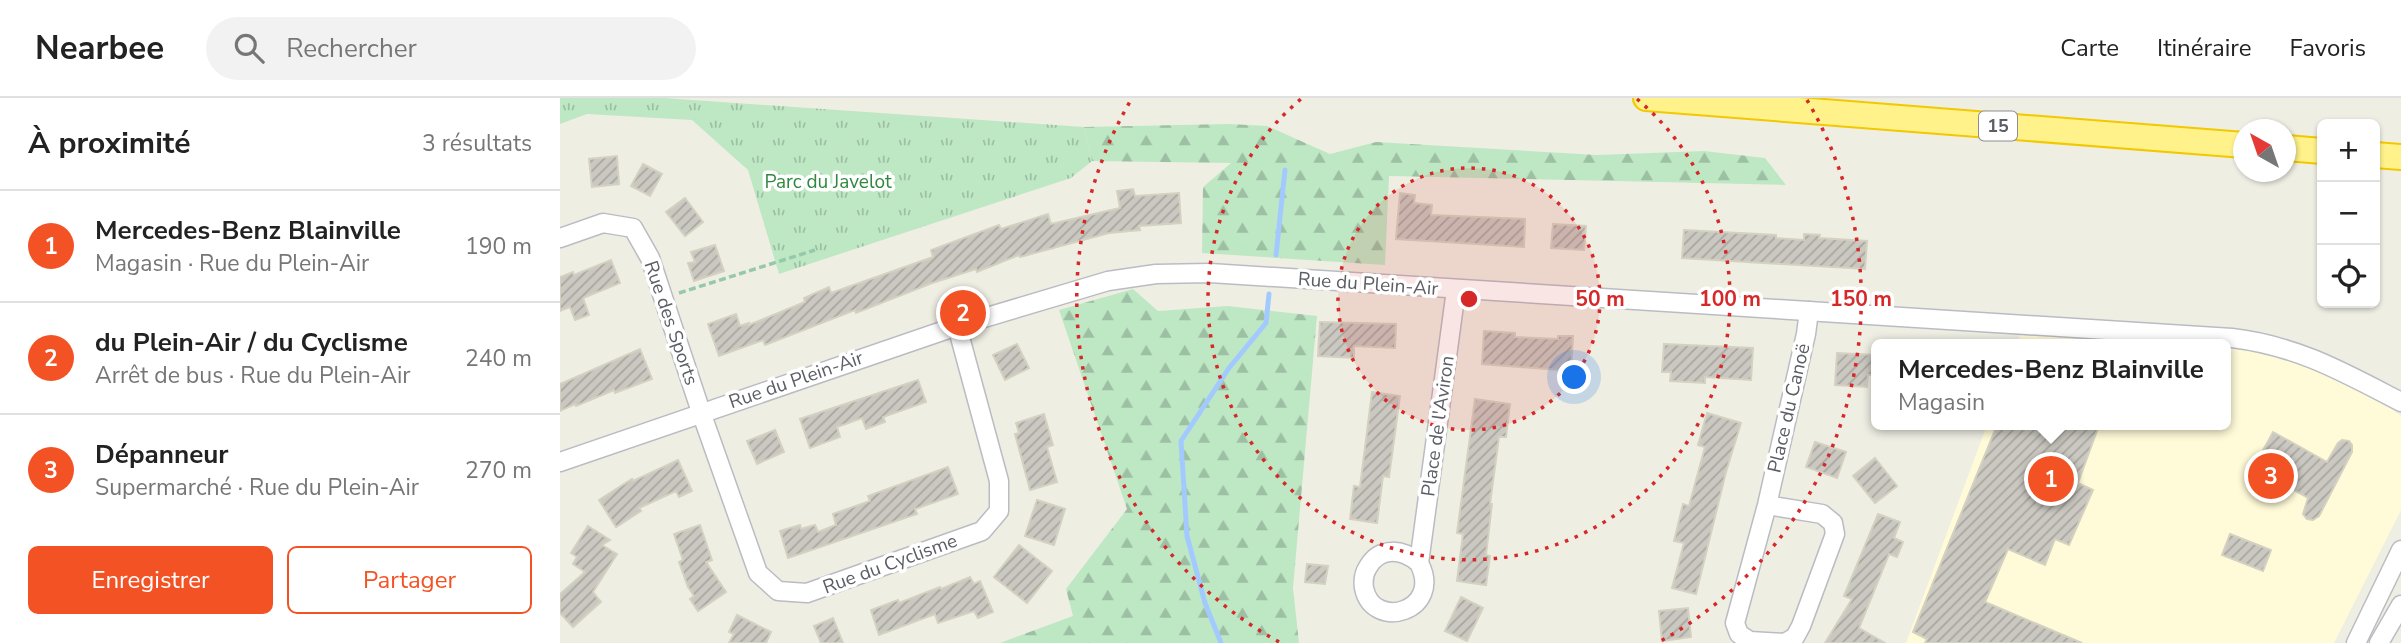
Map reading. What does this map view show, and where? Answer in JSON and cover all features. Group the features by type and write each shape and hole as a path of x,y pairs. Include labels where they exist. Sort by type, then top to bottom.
{"highway":[{"name":"15","path":"1646,98 2233,144"},
{"path":"2296,149 2317,151"},
{"path":"2380,155 2401,157"}],"street":[{"name":"Rue des Sports","path":"560,238 603,223 633,228 650,258 701,412"},
{"name":"Rue du Plein-Air","path":"560,462 957,326 1108,281 1156,274 1210,273 2253,341 2308,355 2401,402"},
{"name":"Place de l'Aviron","path":"1419,563 1457,289"},
{"name":"Place du Canoë","path":"1767,505 1822,514 1832,523 1835,534 1801,626 1795,637 1785,643 1749,641 1739,634 1735,622 1767,505 1809,311"},
{"name":"Rue du Cyclisme","path":"701,412 758,573 778,591 807,593 982,531 999,510 999,481 957,326"},
{"path":"2356,643 2401,550"},
{"path":"2379,643 2401,606"}],"path":[{"path":"664,298 816,250"}],"shaded area":[{"path":"2020,335 2089,339 2019,339"},
{"path":"2231,347 2260,350 2331,365 2401,416 2401,510 2334,643 1906,643 1985,430 2231,430"}],"green space":[{"name":"Parc du Javelot","path":"560,98 664,98 1084,127 1092,161 1071,178 779,274 748,170 692,120 587,114 560,124"},
{"path":"1229,124 1267,126 1330,154 1376,142 1597,155 1704,151 1765,158 1786,185 1389,176 1385,265 1202,253 1203,187 1231,163 1092,161 1084,127"},
{"path":"1133,289 1158,311 1228,306 1317,316 1293,588 1299,643 1000,643 1073,616 1066,589 1127,509 1059,310"}],"building":[{"path":"617,156 619,184 592,187 589,159"},
{"path":"643,164 662,174 650,196 631,186"},
{"path":"1133,189 1135,196 1179,193 1181,223 1139,226 1140,230 1109,233 1020,257 1019,255 977,272 976,269 932,283 856,313 855,310 765,345 763,340 719,356 708,324 736,314 740,326 749,325 805,302 804,298 829,287 831,293 933,257 931,250 999,225 1001,229 1048,214 1051,224 1120,208 1117,191"},
{"path":"1400,193 1415,195 1414,203 1432,205 1431,215 1525,219 1524,247 1396,239"},
{"path":"685,198 703,222 685,236 666,212"},
{"path":"1553,224 1586,226 1584,250 1551,248"},
{"path":"1684,230 1776,235 1776,238 1804,240 1804,234 1820,235 1819,238 1867,241 1865,269 1682,258"},
{"path":"715,245 724,271 694,281 688,263 695,262 691,252"},
{"path":"611,260 620,283 583,298 589,315 575,320 570,307 560,311 560,277 573,272 574,275"},
{"path":"1320,322 1396,324 1395,348 1354,346 1354,358 1318,356"},
{"path":"1484,331 1515,333 1515,337 1558,339 1558,336 1573,336 1571,371 1482,364"},
{"path":"1017,344 1029,368 1005,380 993,355"},
{"path":"1664,344 1753,348 1751,380 1705,377 1705,383 1670,381 1671,372 1662,372"},
{"path":"640,349 652,379 560,411 560,384"},
{"path":"1837,353 1871,355 1871,375 1868,375 1867,387 1835,385"},
{"path":"918,380 926,402 883,417 885,422 866,429 862,418 837,427 840,437 810,448 800,419"},
{"path":"1372,392 1400,396 1389,477 1383,476 1377,523 1350,519 1354,486 1360,487"},
{"path":"1475,399 1510,404 1506,437 1499,437 1490,504 1486,555 1490,556 1486,585 1457,581 1463,534 1457,533"},
{"path":"1707,413 1741,423 1696,594 1672,588 1684,543 1674,541 1683,504 1689,506 1705,447 1698,445"},
{"path":"1044,414 1053,445 1047,447 1057,482 1030,490 1015,434 1019,433 1016,423"},
{"path":"775,430 784,452 757,464 747,441"},
{"path":"1995,430 2097,430 2078,483 2093,490 2069,545 2055,539 2045,565 2008,549 1985,602 2082,643 1925,643 1927,639 1913,632"},
{"path":"2273,432 2327,462 2342,440 2349,441 2352,445 2352,452 2319,516 2313,520 2307,519 2303,514 2308,498 2285,485 2282,491 2250,474"},
{"path":"1815,442 1846,452 1837,478 1806,467"},
{"path":"1875,458 1897,486 1875,503 1853,476"},
{"path":"678,460 692,491 679,497 676,491 639,508 641,511 616,527 599,500 632,479 633,481"},
{"path":"948,467 958,494 915,509 917,514 788,558 780,531 800,525 801,529 815,525 818,532 836,525 833,514 870,501 868,496"},
{"path":"1037,500 1065,509 1054,545 1025,536"},
{"path":"1878,514 1900,522 1894,538 1903,542 1897,557 1889,554 1859,628 1885,643 1825,643 1852,599 1844,596"},
{"path":"700,525 712,560 706,562 726,592 698,611 690,599 694,596 679,562 683,560 674,534"},
{"path":"588,526 610,540 602,545 617,554 593,592 601,602 573,627 560,613 560,594 585,572 573,564 577,557 571,553"},
{"path":"2230,534 2271,550 2263,571 2222,555"},
{"path":"1019,545 1052,571 1027,603 994,577"},
{"path":"1307,564 1328,566 1325,584 1305,582"},
{"path":"970,577 974,584 980,581 993,612 978,618 974,611 938,623 935,614 879,635 871,610 898,600 899,603 940,587 941,589"},
{"path":"1461,597 1483,608 1467,641 1445,631"},
{"path":"1688,608 1691,637 1662,641 1659,611"},
{"path":"737,615 771,632 766,643 729,643 734,634 729,632"},
{"path":"833,618 843,643 821,643 814,626"}],"waterway":[{"path":"1276,255 1285,170"},
{"path":"1221,643 1205,603 1187,536 1181,441 1229,368 1266,323 1269,294"}],"place":[{"name":"du Plein-Air / du Cyclisme","path":"963,313"},
{"name":"Dépanneur","path":"2271,476"},
{"name":"Mercedes-Benz Blainville","path":"2051,479"}]}
